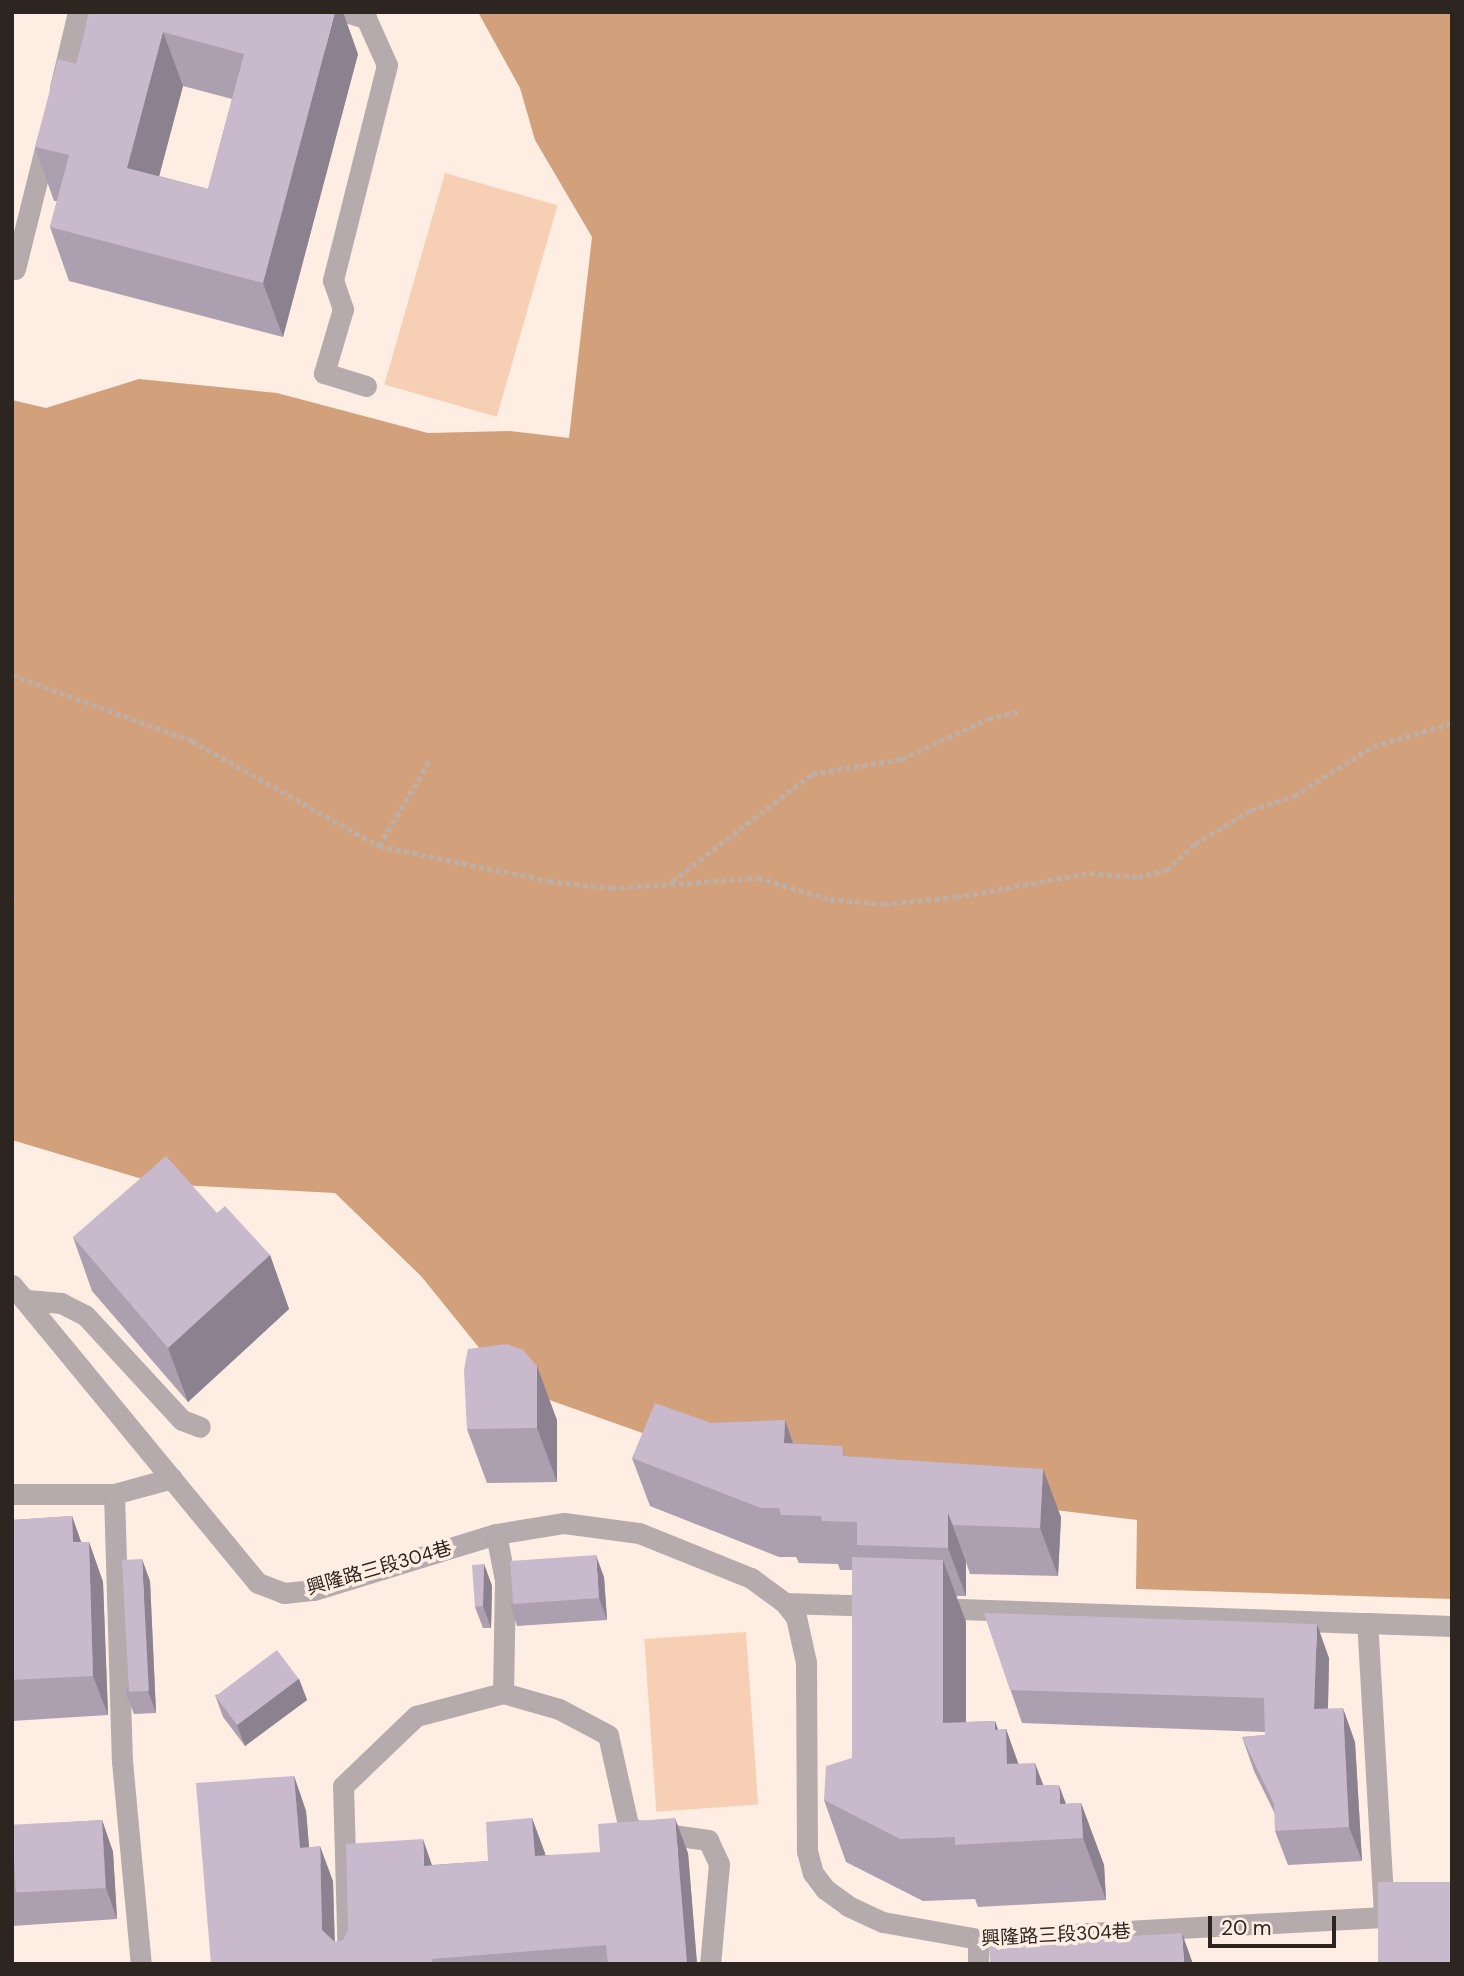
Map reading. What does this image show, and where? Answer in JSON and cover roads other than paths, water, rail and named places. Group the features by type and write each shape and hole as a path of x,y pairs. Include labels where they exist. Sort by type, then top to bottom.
{"street":[{"path":"15,269 78,12"},
{"path":"345,12 366,18 387,65 333,280 343,309 324,373 366,386"},
{"path":"20,1292 61,1303 85,1315 183,1420 200,1427"},
{"name":"興隆路三段304巷","path":"20,1292 258,1583 284,1593 314,1590 496,1534 564,1523 639,1533 751,1578 785,1602 796,1616 806,1662 807,1851 813,1873 848,1906 883,1922 978,1940 1452,1913"},
{"path":"12,1493 114,1494 172,1478"},
{"path":"114,1494 122,1761 141,1964"},
{"path":"496,1534 505,1580 503,1693"},
{"path":"785,1602 1452,1626"},
{"path":"1367,1623 1385,1940"},
{"path":"348,1964 343,1786 416,1716 503,1693 559,1709 608,1735 629,1829 708,1840 719,1864 710,1964"},
{"path":"978,1940 978,1964"}]}
